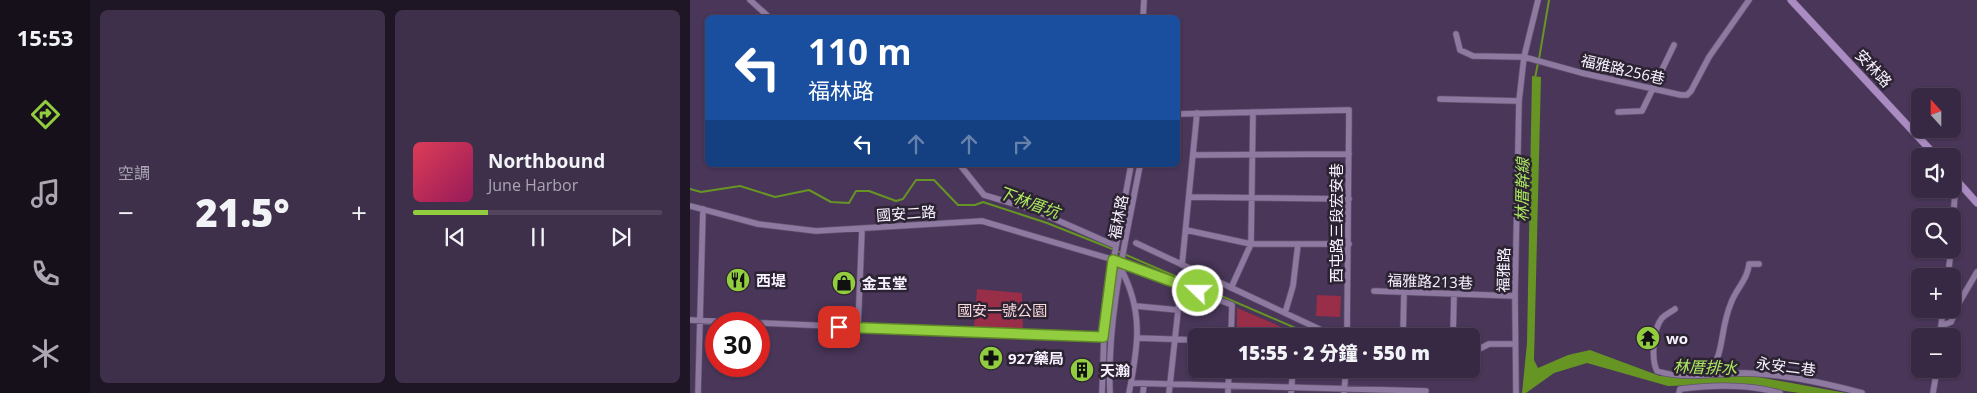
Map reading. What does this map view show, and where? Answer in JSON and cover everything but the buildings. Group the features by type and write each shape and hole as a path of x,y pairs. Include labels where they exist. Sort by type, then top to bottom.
{"main road":[{"name":"安林路","path":"1791,0 1929,148"},
{"path":"1961,185 1977,203"}],"street":[{"path":"750,0 767,15"},
{"path":"1143,15 1144,0"},
{"name":"福雅路","path":"1516,390 1515,296 1519,101 1524,57 1538,0"},
{"name":"福雅路256巷","path":"1456,34 1460,50 1468,55 1524,57 1681,96 1687,95 1714,48 1749,0"},
{"path":"1618,112 1642,111 1651,88 1674,45"},
{"path":"1440,99 1519,101"},
{"name":"西屯路三段宏安巷","path":"1253,112 1349,110 1348,328"},
{"path":"1180,114 1253,112 1251,244 1231,288"},
{"path":"1182,265 1197,113"},
{"path":"1193,155 1349,154"},
{"path":"962,167 984,195 1034,210 1115,249"},
{"name":"福林路","path":"1102,393 1103,337 1113,260 1131,167"},
{"name":"福林路","path":"1110,393 1110,338 1122,259 1140,167"},
{"path":"1189,197 1349,198"},
{"name":"國安二路","path":"690,206 787,229 816,232 982,221 1113,260 1122,259 1232,305 1231,328"},
{"path":"698,393 703,209"},
{"path":"858,328 862,229"},
{"path":"1186,230 1251,244 1349,244"},
{"path":"1136,243 1317,328"},
{"path":"1285,313 1293,286 1298,244"},
{"path":"1122,259 1136,306 1137,338 1129,393"},
{"path":"1710,374 1719,359 1726,314 1732,300 1749,272 1750,264 1759,264"},
{"path":"1942,318 1941,326 1951,322 1960,301 1977,272"},
{"path":"1169,393 1181,284"},
{"name":"福雅路213巷","path":"1374,291 1515,296"},
{"path":"1403,328 1404,292"},
{"path":"1453,328 1454,295"},
{"path":"1136,306 1178,310"},
{"path":"1657,372 1654,356 1656,332 1663,317 1675,309"},
{"path":"690,320 1110,338"},
{"path":"1654,337 1651,366 1657,372"},
{"path":"1137,338 1188,340"},
{"path":"1480,348 1488,344 1515,344"},
{"name":"永安二巷","path":"1657,372 1680,375 1757,374 1820,383 1862,393"},
{"path":"1291,391 1293,378"},
{"path":"1345,392 1346,378"},
{"path":"1933,393 1936,378"},
{"path":"1131,384 1228,390 1426,391"},
{"path":"1143,393 1144,384"},
{"path":"1679,391 1748,388 1780,393"}],"green space":[{"name":"國安一號公園","path":"977,289 1022,293 1023,330 974,327"},
{"path":"1317,295 1341,296 1340,317 1316,316"},
{"path":"1237,308 1284,328 1237,328"}],"shaded area":[{"path":"1532,76 1541,77 1534,360 1538,368 1568,355 1590,350 1660,376 1748,375 1846,393 1800,393 1732,384 1668,386 1587,363 1554,373 1526,393 1522,393 1527,343"}],"waterway":[{"name":"林厝幹線","path":"1539,59 1549,0"},
{"name":"林厝幹線","path":"1535,78 1538,63"},
{"name":"下林厝坑","path":"690,189 701,192 740,186 775,197 809,190 831,202 849,203 856,191 869,191 896,201 903,199 916,180 934,180 958,205 975,205 983,202 1047,223 1295,328"}],"place":[{"name":"西堤","path":"738,280"},
{"name":"金玉堂","path":"844,283"},
{"name":"wo","path":"1648,338"},
{"name":"927藥局","path":"991,358"},
{"name":"天瀚","path":"1082,370"}],"route":[{"path":"839,327 1103,337 1105,306 1113,260 1198,291"}],"water label":[{"name":"林厝排水","path":"1705,367"}]}
